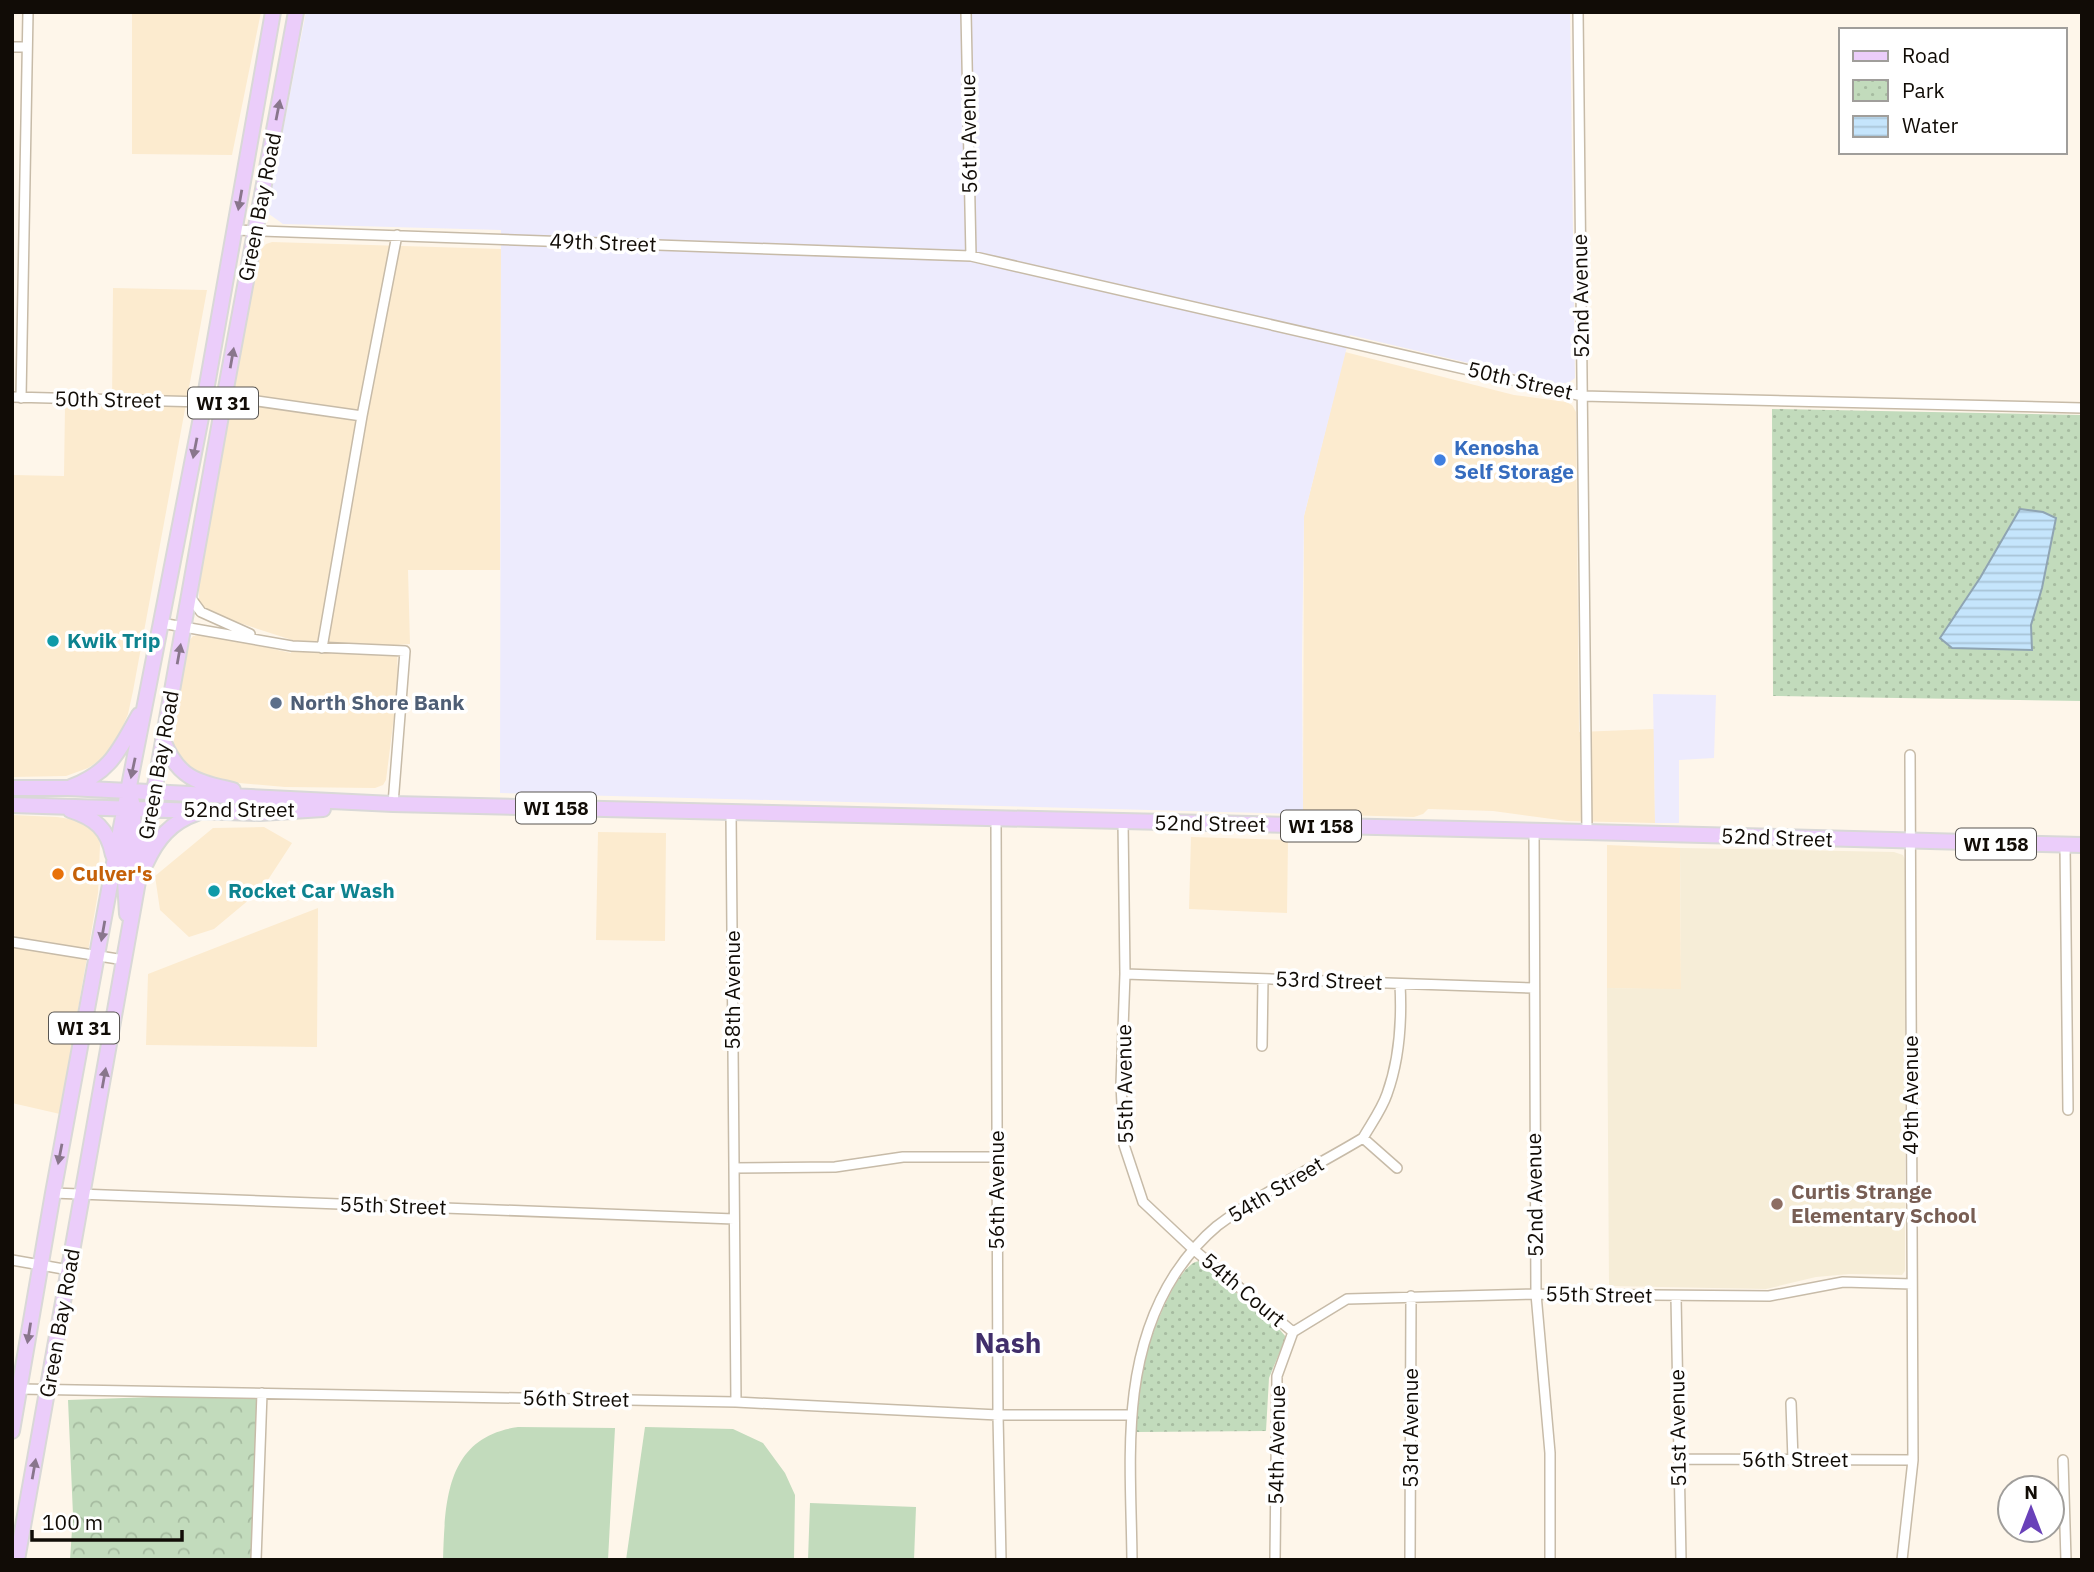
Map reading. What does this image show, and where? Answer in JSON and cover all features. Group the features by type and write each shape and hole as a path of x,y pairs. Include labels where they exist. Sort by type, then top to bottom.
{"main road":[{"name":"Green Bay Road","path":"128,793 204,402 273,12"},
{"name":"Green Bay Road","path":"17,1560 84,1194 150,809 296,12"},
{"path":"68,788 98,775 111,760 146,701"},
{"path":"163,740 179,768 204,785 293,800"},
{"name":"52nd Street","path":"12,788 68,788 387,804 2082,845"},
{"path":"128,793 134,826 125,880 129,933"},
{"name":"52nd Street","path":"12,805 285,812 387,804"},
{"path":"59,806 102,826 110,842 114,863"},
{"name":"Green Bay Road","path":"12,1431 114,863 130,808"},
{"path":"138,880 164,832 181,820 204,811"}],"street":[{"path":"16,398 27,12"},
{"name":"56th Avenue","path":"966,12 971,256"},
{"name":"52nd Avenue","path":"1578,12 1587,832"},
{"path":"12,47 27,47"},
{"name":"49th Street","path":"234,230 971,256"},
{"path":"322,649 362,416 397,235"},
{"name":"50th Street","path":"971,256 1582,396 2082,408"},
{"name":"50th Street","path":"16,398 204,402 243,399 362,416"},
{"path":"190,597 195,606 212,618 229,623 258,638"},
{"path":"161,623 322,649 405,651 387,804"},
{"name":"49th Avenue","path":"1902,1560 1913,1460 1910,755"},
{"name":"58th Avenue","path":"732,812 737,1402"},
{"name":"56th Avenue","path":"996,820 1001,1560"},
{"name":"55th Avenue","path":"1123,822 1125,974 1121,1084 1124,1145 1143,1202 1193,1249"},
{"name":"52nd Avenue","path":"1534,830 1536,1294 1550,1452 1550,1560"},
{"path":"2064,845 2068,1110"},
{"path":"12,942 124,960"},
{"name":"53rd Street","path":"1125,974 1533,988"},
{"path":"1262,1046 1263,979"},
{"path":"1397,1168 1363,1138 1390,1085 1402,1028 1401,984"},
{"name":"54th Street","path":"1193,1249 1215,1228 1256,1199 1363,1138"},
{"path":"734,1168 835,1167 904,1157 997,1157"},
{"name":"55th Street","path":"53,1193 734,1219"},
{"path":"1132,1560 1131,1415 1136,1375 1153,1317 1171,1282 1193,1249"},
{"name":"54th Court","path":"1193,1249 1293,1332"},
{"path":"12,1260 69,1269"},
{"name":"55th Street","path":"1293,1332 1348,1299 1536,1294 1769,1296 1843,1282 1912,1284"},
{"name":"53rd Avenue","path":"1410,1560 1411,1296"},
{"name":"51st Avenue","path":"1676,1297 1681,1560"},
{"name":"54th Avenue","path":"1275,1560 1277,1376 1293,1332"},
{"name":"56th Street","path":"20,1389 737,1402 998,1415 1131,1415"},
{"path":"256,1560 262,1393"},
{"path":"1791,1404 1793,1460"},
{"name":"56th Street","path":"1678,1459 1913,1460"},
{"path":"2063,1460 2066,1560"}],"shaded area":[{"path":"132,12 261,12 232,155 132,154"},
{"path":"306,12 1570,12 1575,378 1568,383 1554,383 1350,335 1304,516 1303,814 500,793 501,230 283,224 269,214 268,207"},
{"path":"272,242 501,249 500,570 408,570 410,644 397,645 398,685 386,780 383,785 375,788 285,787 216,781 194,775 174,753 174,721 179,686 186,645 193,636 207,634 291,653 292,640 212,614 199,602 199,578 259,252"},
{"path":"113,288 207,290 133,691 128,714 117,741 100,760 88,768 66,776 12,777 12,475 64,476 65,405 112,406"},
{"path":"1345,352 1514,395 1572,405 1576,412 1579,732 1654,729 1655,823 1567,821 1493,811 1428,809 1414,817 1303,814 1304,516"},
{"path":"1653,694 1716,695 1714,758 1679,760 1679,823 1655,823"},
{"path":"12,815 83,821 99,836 98,893 60,1114 12,1103 12,961 16,936 12,935"},
{"path":"264,827 292,843 262,889 214,929 189,937 160,910 155,876 213,828"},
{"path":"598,832 666,833 665,941 596,940"},
{"path":"1191,837 1288,840 1287,913 1189,909"},
{"path":"1607,845 1680,848 1681,990 1607,988"},
{"path":"1680,848 1894,852 1903,855 1905,1271 1902,1275 1849,1274 1816,1277 1766,1289 1609,1286 1607,988 1681,989"},
{"path":"318,908 317,1047 146,1045 148,974"}],"green space":[{"path":"1772,409 2082,415 2082,701 1773,696"},
{"path":"1199,1261 1286,1337 1269,1378 1266,1431 1137,1432 1139,1383 1153,1334 1180,1278 1189,1266"},
{"path":"262,1393 256,1560 70,1560 73,1515 68,1400"},
{"path":"518,1427 615,1428 608,1560 443,1560 449,1495 454,1475 463,1458 476,1444 494,1433"},
{"path":"645,1427 733,1429 763,1443 785,1473 795,1495 794,1560 626,1560"},
{"path":"810,1503 916,1507 914,1560 808,1560"}],"water":[{"path":"2020,509 2043,512 2056,518 2042,588 2031,625 2032,650 1952,648 1940,638 1980,578"}],"place":[{"name":"Kenosha Self Storage","path":"1440,460"},
{"name":"Kwik Trip","path":"53,641"},
{"name":"North Shore Bank","path":"276,703"},
{"name":"Culver's","path":"58,874"},
{"name":"Rocket Car Wash","path":"214,891"},
{"name":"Curtis Strange Elementary School","path":"1777,1204"}],"district":[{"name":"Nash","path":"1008,1343"}]}
